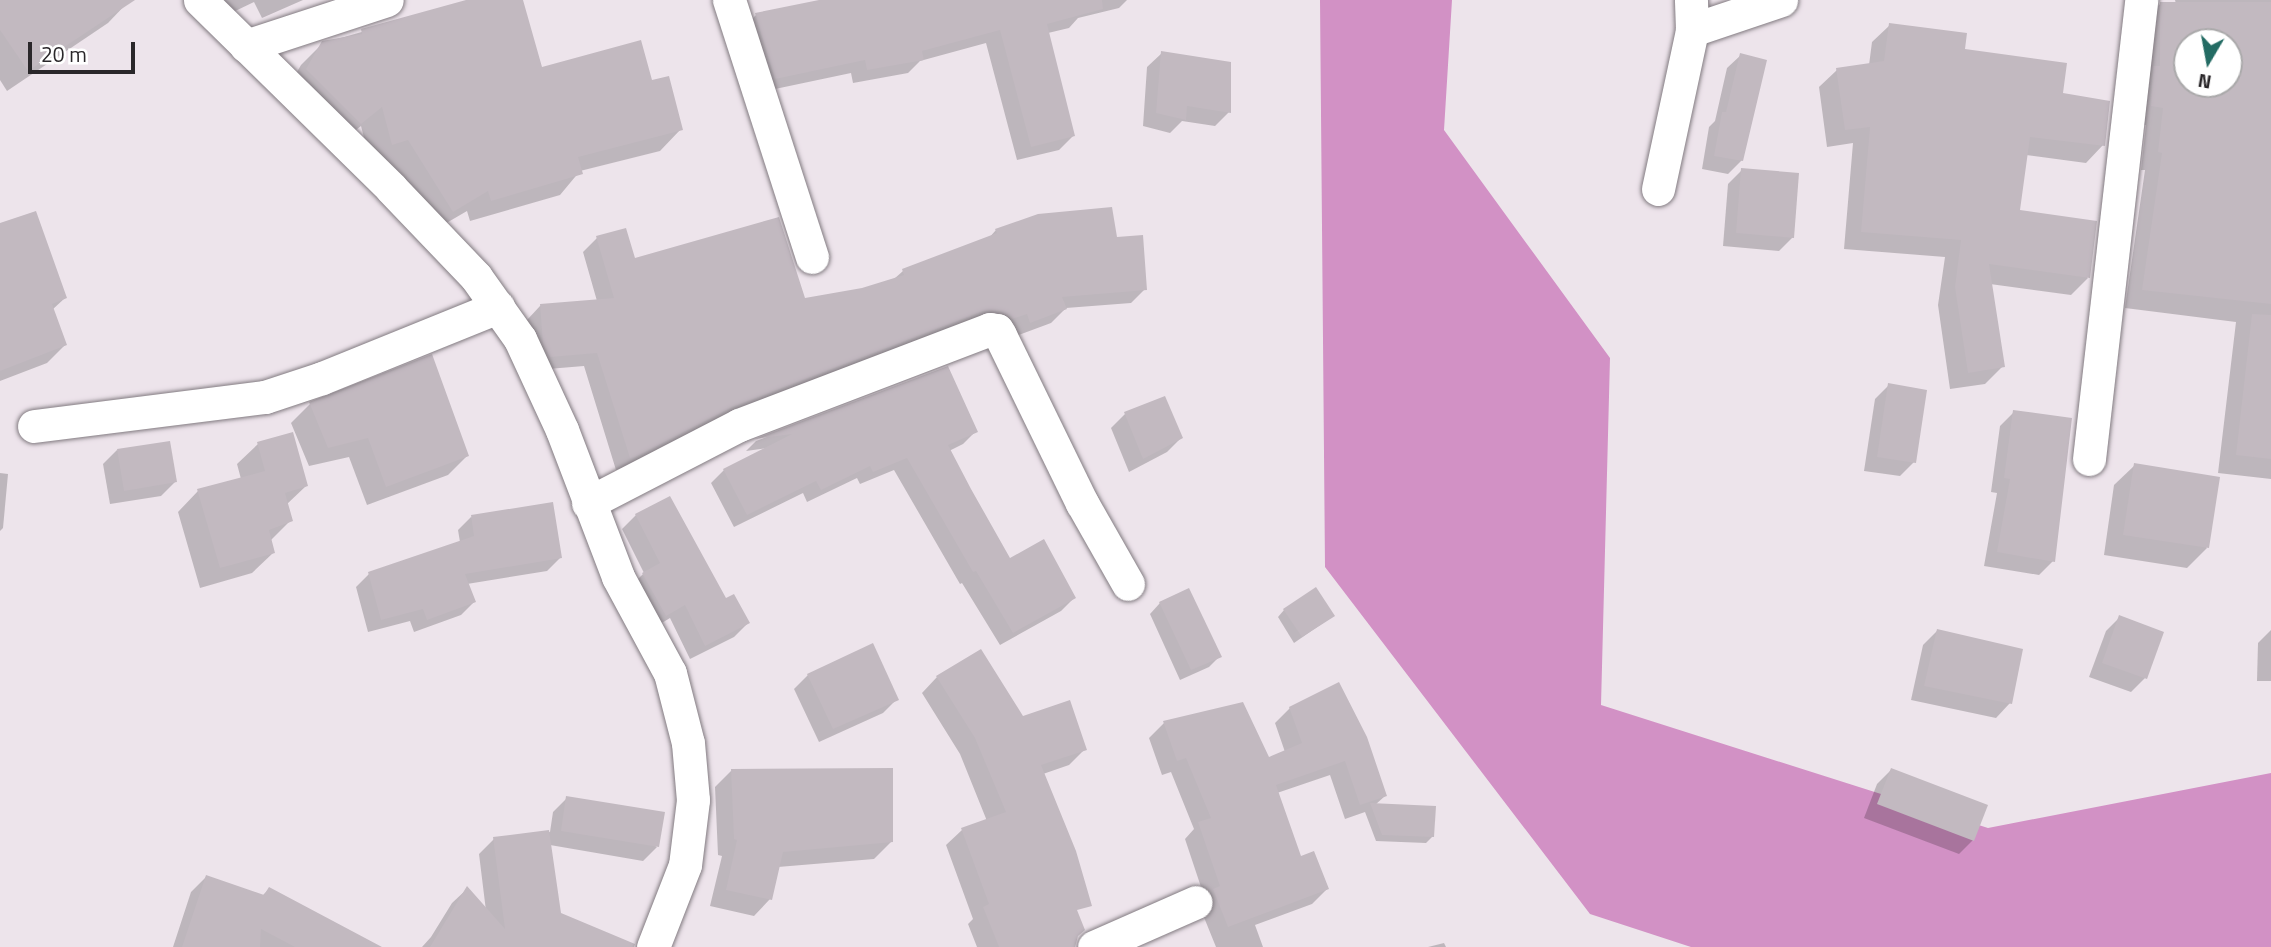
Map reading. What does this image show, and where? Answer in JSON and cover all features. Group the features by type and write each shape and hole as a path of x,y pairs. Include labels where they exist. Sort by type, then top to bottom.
{"street":[{"path":"200,0 391,188 476,277 520,339 562,430 618,577 670,674 688,743 693,800 685,865 653,947"},
{"path":"246,46 387,0"},
{"path":"729,0 812,257"},
{"path":"1658,189 1691,15 1781,0"},
{"path":"2089,460 2141,0"},
{"path":"34,426 265,397 322,378 498,307"},
{"path":"588,503 739,425 990,329 997,330 1082,503 1128,584"},
{"path":"1094,947 1196,902"}],"shaded area":[{"path":"1320,0 1452,0 1444,130 1610,358 1601,705 1988,828 2271,773 2271,947 1691,947 1590,914 1325,567"}],"building":[{"path":"0,0 135,0 28,71 0,30"},
{"path":"466,0 523,0 542,67 641,40 652,80 669,76 683,130 578,157 583,174 491,201 488,191 453,212 408,140 392,145 382,107 361,124 306,69 322,41 362,34 361,29"},
{"path":"819,0 1102,0 1103,9 1047,24 1075,136 1031,147 1000,30 922,51 924,60 867,70 865,60 775,79 755,13"},
{"path":"2160,2 2271,2 2271,304 2142,290 2162,153 2158,152 2163,108 2151,106 2153,66 2160,66"},
{"path":"1889,23 1967,33 1965,49 2067,63 2063,93 2110,101 2105,146 2030,137 2020,210 2097,221 2090,278 1989,264 2005,367 1968,373 1955,287 1961,240 1861,232 1870,127 1845,130 1836,68 1884,61"},
{"path":"1161,51 1231,62 1231,113 1187,106 1186,120 1156,113"},
{"path":"1740,53 1767,60 1743,161 1714,156 1722,112 1726,112"},
{"path":"1741,168 1799,173 1794,238 1736,233"},
{"path":"1112,207 1117,237 1143,235 1147,290 1062,297 1067,309 1030,323 1027,314 1012,319 1000,311 983,311 732,407 635,457 630,458 597,353 550,357 543,344 540,304 614,298 596,236 626,228 635,258 779,217 805,298 862,288 904,275 902,269 997,233 995,229 1038,214"},
{"path":"36,211 67,298 52,304 67,345 0,371 0,223"},
{"path":"2252,314 2271,315 2271,459 2236,455"},
{"path":"432,354 469,456 386,487 368,438 328,448 309,402"},
{"path":"948,366 978,432 948,445 971,489 1010,558 1044,539 1076,598 1013,633 976,571 973,572 907,458 873,472 870,466 821,490 816,481 747,515 723,469 792,434 755,439"},
{"path":"1888,383 1927,390 1916,463 1877,457"},
{"path":"1165,396 1183,438 1143,459 1124,412"},
{"path":"2013,410 2072,418 2055,562 1997,552 2010,479 2004,478"},
{"path":"293,432 308,486 285,493 293,521 269,530 275,553 220,568 197,489 265,471 257,442"},
{"path":"170,441 177,482 124,491 117,449"},
{"path":"2134,463 2220,477 2209,548 2123,535"},
{"path":"670,496 726,598 734,594 750,623 705,646 685,605 666,616 642,573 660,563 635,514"},
{"path":"553,502 562,558 465,574 476,602 427,620 423,609 381,620 368,572 474,536 471,515"},
{"path":"1316,587 1335,616 1302,637 1283,609"},
{"path":"1189,588 1222,657 1191,670 1159,602"},
{"path":"2119,615 2164,632 2147,679 2102,663"},
{"path":"1937,629 2023,649 2012,704 1924,686"},
{"path":"873,643 899,700 833,729 807,674"},
{"path":"981,649 1023,716 1070,700 1087,750 1041,765 1076,851 1092,906 1077,910 1085,930 1078,936 1075,947 999,947 983,907 989,904 961,828 1006,812 975,738 936,676"},
{"path":"1339,682 1367,737 1387,796 1360,805 1345,761 1276,785 1301,856 1314,851 1329,889 1228,927 1213,889 1220,886 1198,822 1211,818 1186,758 1177,761 1163,721 1243,702 1269,757 1302,743 1289,707"},
{"path":"893,768 893,842 783,852 772,900 726,890 737,840 734,839 731,769"},
{"path":"1891,768 1988,805 1974,841 1877,804"},
{"path":"566,796 665,812 659,847 561,831"},
{"path":"1370,803 1436,806 1434,837 1382,835"},
{"path":"549,830 561,913 635,944 634,947 430,947 467,886 505,929 493,837"},
{"path":"206,875 264,895 269,887 382,947 295,947 261,929 260,947 182,947"}]}
